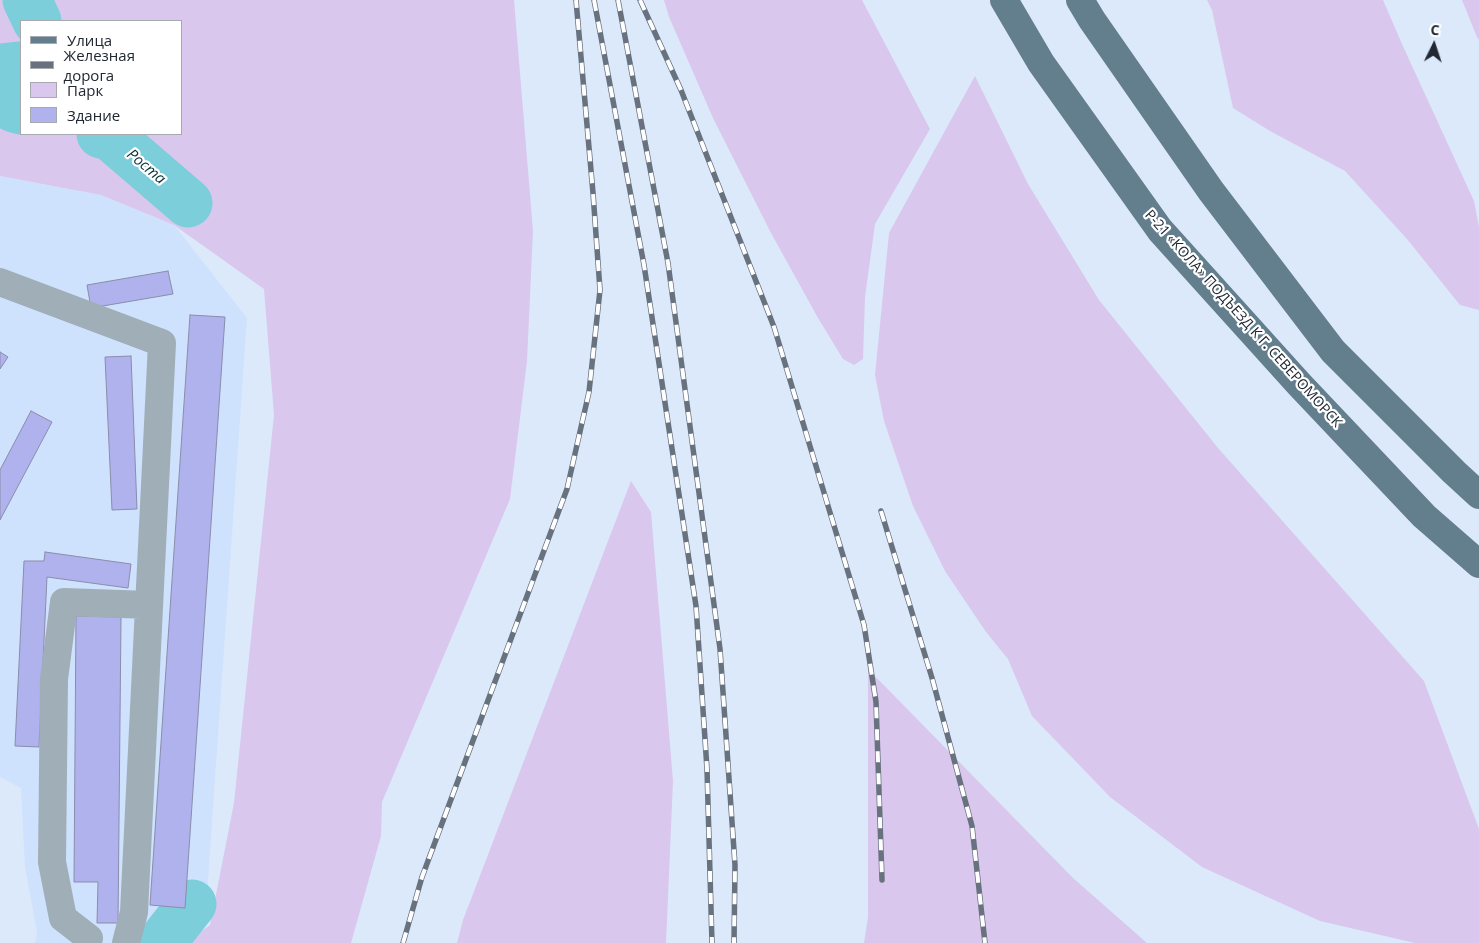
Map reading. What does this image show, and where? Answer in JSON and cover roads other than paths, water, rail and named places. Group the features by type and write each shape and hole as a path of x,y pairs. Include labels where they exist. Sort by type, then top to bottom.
{"main road":[{"name":"Р-21 «КОЛА» ПОДЪЕЗД К Г. СЕВЕРОМОРСК","path":"1004,0 1041,63 1160,230 1299,384 1424,516 1479,564"},
{"path":"1080,0 1211,191 1333,351 1479,495"}],"lane":[{"path":"0,282 162,343 134,912 125,943 87,940 63,918 52,862 54,679 64,602 149,605"}],"waterway":[{"name":"Роста","path":"27,0 37,20"},
{"name":"Роста","path":"20,66 1,68 14,108 20,110"},
{"name":"Роста","path":"106,135 110,136 188,203"},
{"name":"Роста","path":"161,943 192,904"}],"railway":[{"path":"403,943 422,877 567,489 589,392 600,290 576,0"},
{"path":"594,0 644,265 696,606 707,769 712,943"},
{"path":"618,0 668,263 720,649 735,865 734,943"},
{"path":"640,0 681,90 774,327 864,625 876,702 882,880"},
{"path":"881,511 932,678 972,826 985,943"}]}
